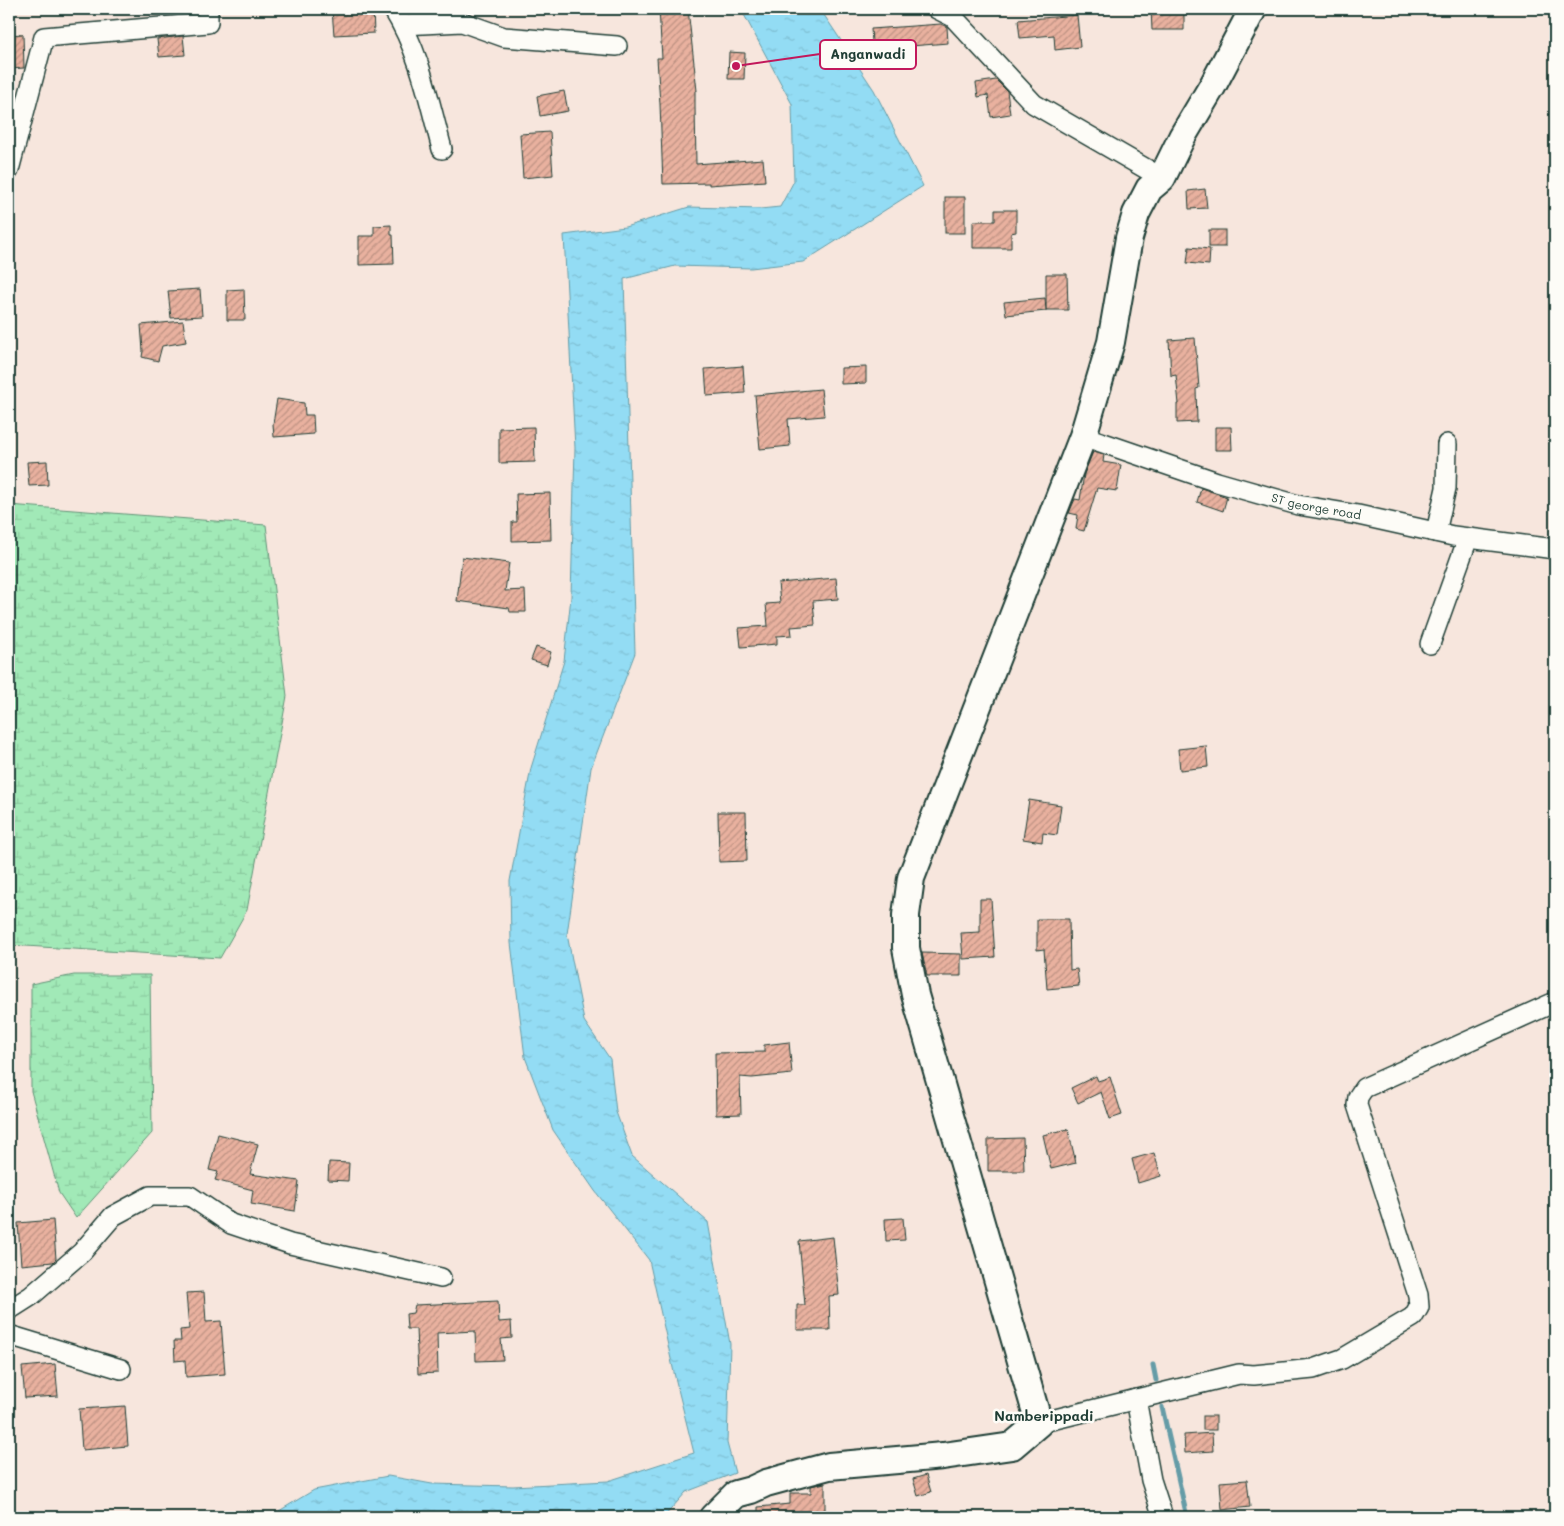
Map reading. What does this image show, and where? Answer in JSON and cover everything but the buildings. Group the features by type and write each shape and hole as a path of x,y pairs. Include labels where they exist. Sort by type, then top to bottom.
{"main road":[{"path":"713,1517 736,1494 766,1483 829,1466 943,1456 1012,1446 1038,1423 914,995 906,948 906,915 911,878 1083,436 1111,342 1129,238 1136,214 1149,189 1162,178 1182,137 1213,85 1252,9"}],"street":[{"path":"9,170 44,37 208,23 208,9"},
{"path":"393,9 404,25 421,67 442,149"},
{"path":"937,9 953,17 1034,104 1162,178"},
{"path":"404,25 462,22 504,36 617,46"},
{"name":"ST george road","path":"1083,436 1217,482 1298,505 1358,515 1468,538 1555,549"},
{"path":"1436,532 1446,488 1447,444"},
{"path":"1430,644 1468,538"},
{"path":"1038,1423 1239,1374 1254,1375 1313,1369 1342,1359 1413,1318 1419,1308 1418,1295 1357,1106 1358,1097 1364,1088 1555,1002"},
{"path":"9,1310 31,1296 82,1252 113,1216 150,1196 190,1196 232,1224 290,1244 441,1278"},
{"path":"9,1335 122,1369"},
{"path":"1136,1399 1151,1480 1163,1517"}],"green space":[{"path":"9,505 266,525 287,696 247,910 220,958 9,945"},
{"path":"74,975 150,975 152,1133 76,1218 59,1193 31,1091 31,984"}],"water":[{"path":"741,9 820,9 874,90 923,186 803,262 751,268 675,266 624,279 635,653 591,768 567,934 584,1021 610,1059 616,1112 632,1156 708,1222 730,1344 727,1443 735,1473 686,1492 664,1517 269,1517 314,1490 388,1476 432,1484 513,1486 608,1481 694,1453 649,1260 595,1191 553,1130 525,1057 511,943 510,881 531,768 564,661 571,597 575,448 564,235 625,227 689,207 760,209 780,207 794,181 792,104"}],"waterway":[{"path":"1153,1365 1156,1380"},
{"path":"1162,1407 1187,1517"}],"place":[{"name":"Anganwadi","path":"736,66"}],"district":[{"name":"Namberippadi","path":"1044,1416"}]}
